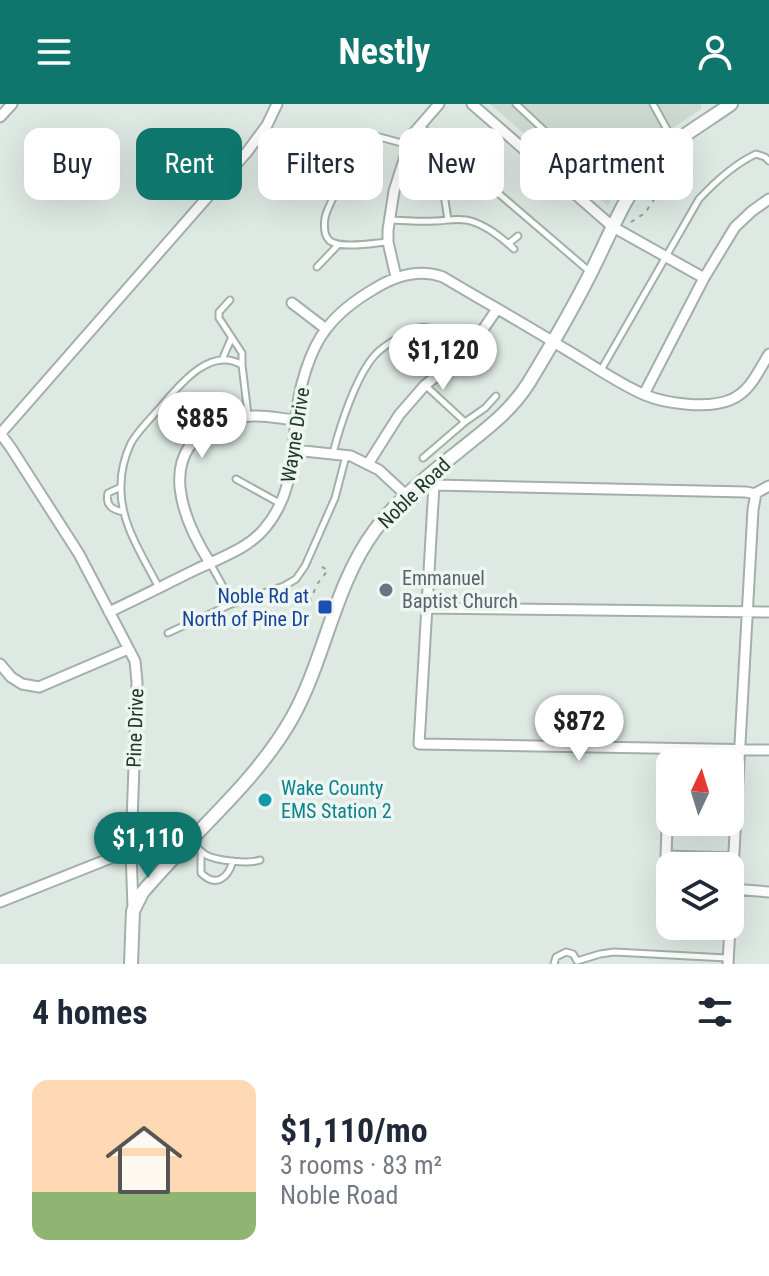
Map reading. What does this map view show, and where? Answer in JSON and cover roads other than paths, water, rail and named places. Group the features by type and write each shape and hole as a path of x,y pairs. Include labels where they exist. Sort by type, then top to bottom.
{"street":[{"path":"0,117 12,104"},
{"path":"0,433 247,152 267,125 277,104"},
{"path":"420,126 439,104"},
{"path":"472,104 520,146"},
{"name":"Noble Road","path":"693,130 731,104"},
{"path":"396,277 388,242 388,220 399,176"},
{"path":"644,394 704,278 735,227 769,199"},
{"path":"582,200 613,227 704,278"},
{"name":"Noble Road","path":"133,911 142,893 263,762 282,734 301,700 345,586 363,548 380,524 406,495 430,482 506,413 527,385 591,273 627,200"},
{"name":"Wayne Drive","path":"109,612 210,563 257,536 282,505 291,478 296,420 302,386 313,352 326,329 359,298 396,277 430,272 443,277 644,394 672,401 707,405 734,398 749,387 769,354"},
{"path":"292,303 326,329"},
{"path":"368,464 399,415 425,385 464,354 497,309"},
{"path":"210,563 201,550 179,490 181,466 193,443 209,429 248,416 296,420"},
{"name":"Pine Drive","path":"0,433 79,554 137,670 131,964"},
{"path":"294,450 346,455 379,470 406,495"},
{"path":"676,748 419,744 430,482 756,494"},
{"path":"740,748 753,510 756,494 769,486"},
{"path":"427,608 769,612"},
{"path":"0,664 22,684 39,687 128,649"},
{"path":"744,749 769,750"},
{"path":"0,902 131,850"},
{"path":"744,890 769,892"},
{"path":"728,961 729,940"}],"lane":[{"path":"516,104 542,128"},
{"path":"653,104 667,128"},
{"path":"420,126 591,273"},
{"path":"388,242 338,244 329,240 324,229 325,219 366,141 372,135 399,142"},
{"path":"601,370 699,199 714,183 747,158 756,154 769,161"},
{"path":"445,200 448,220"},
{"path":"388,220 467,220 482,225 514,249"},
{"path":"508,244 518,236"},
{"path":"317,267 338,244"},
{"path":"230,300 219,312 219,318 242,353 248,416"},
{"path":"333,453 361,378 372,358 384,346 425,327 438,332 464,354"},
{"path":"222,360 231,337"},
{"path":"159,588 132,536 124,512 121,487 126,456 142,428 197,370 230,359 242,365"},
{"path":"425,385 465,422"},
{"path":"423,458 496,396"},
{"path":"168,633 296,579 305,566 335,498 346,455"},
{"path":"236,479 282,505"},
{"path":"121,487 108,493 107,499 108,505 124,512"},
{"path":"210,563 226,592 229,605"},
{"path":"190,841 207,856 253,863 260,860"},
{"path":"201,851 201,873 206,878 221,880 233,861"},
{"path":"554,964 556,957 566,952 573,954 577,962 614,952 728,961"}],"place":[{"name":"Emmanuel Baptist Church","path":"386,590"},
{"name":"Noble Rd at North of Pine Dr","path":"325,607"},
{"name":"Wake County EMS Station 2","path":"265,800"}]}
